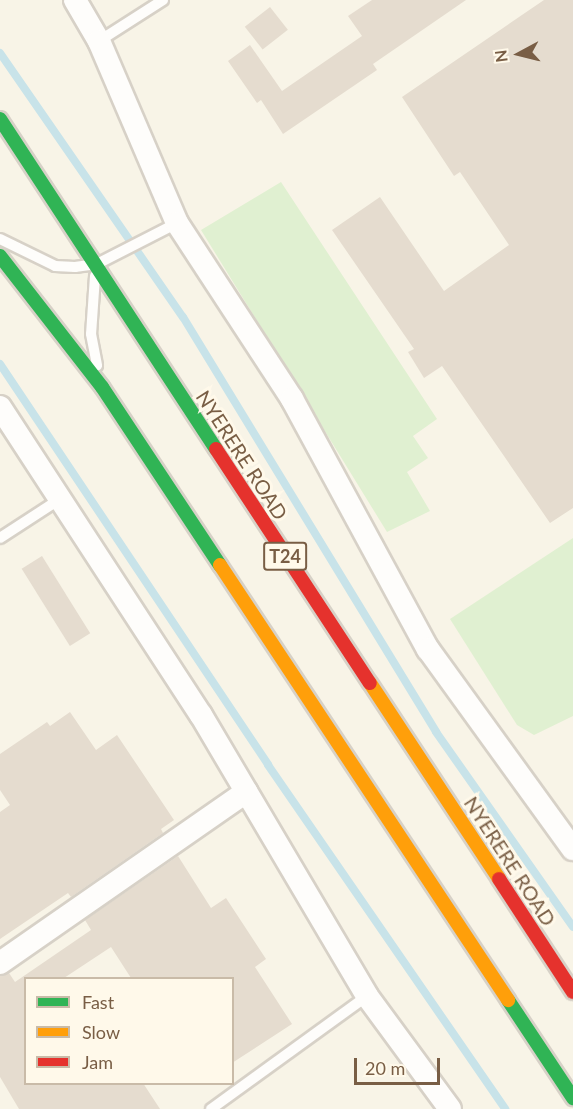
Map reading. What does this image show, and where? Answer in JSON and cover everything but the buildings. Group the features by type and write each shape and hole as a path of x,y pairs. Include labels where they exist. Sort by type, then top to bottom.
{"highway":[{"name":"NYERERE ROAD","path":"0,119 97,264 156,360 573,992"},
{"path":"0,256 102,387 573,1098"}],"street":[{"path":"75,0 99,41 177,223 292,399 429,649 573,849"},
{"path":"0,407 201,715 367,996 450,1109"},
{"path":"0,963 246,792"}],"lane":[{"path":"99,41 163,0"},
{"path":"0,239 55,266 97,264 177,223"},
{"path":"97,264 91,334 102,387"},
{"path":"0,538 60,499"},
{"path":"211,1109 367,996"}],"green space":[{"path":"281,182 437,419 413,436 428,458 407,472 430,511 387,532 201,230"},
{"path":"573,538 573,716 534,735 517,725 450,619"}],"waterway":[{"path":"0,53 183,317 436,732 573,927"},
{"path":"0,364 268,765 505,1109"}],"traffic: fast":[{"path":"0,119 216,449"},
{"path":"0,256 102,387 220,565"},
{"path":"508,1000 573,1098"}],"traffic: slow":[{"path":"220,565 508,1000"},
{"path":"370,683 499,879"}],"traffic: jam":[{"path":"216,449 370,683"},
{"path":"499,879 573,992"}]}
